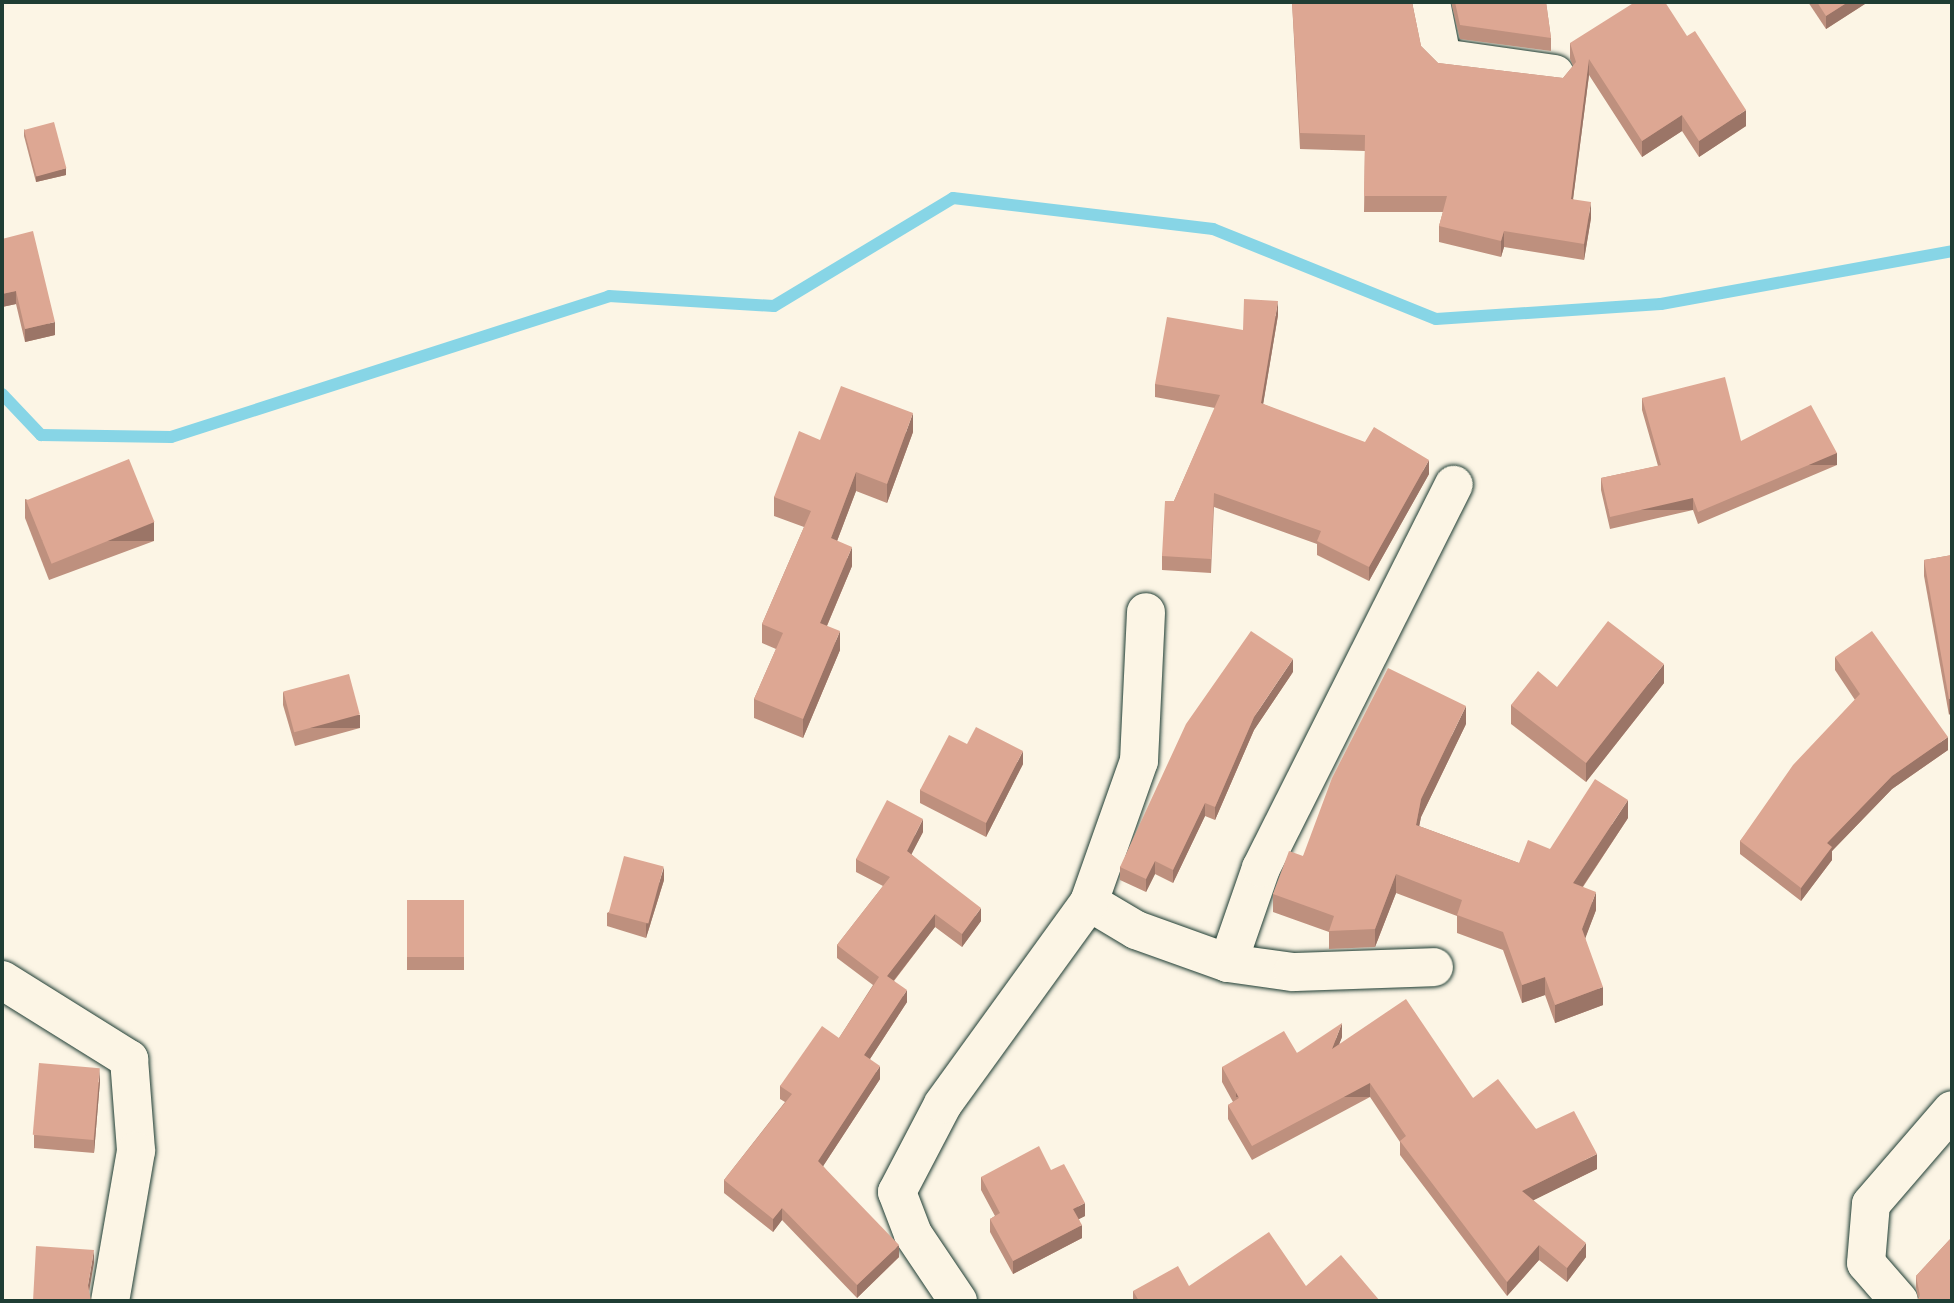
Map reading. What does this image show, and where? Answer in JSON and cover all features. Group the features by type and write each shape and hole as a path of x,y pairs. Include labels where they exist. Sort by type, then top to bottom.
{"street":[{"path":"1431,2 1443,58 1555,74"},
{"path":"1228,963 1261,868 1454,485"},
{"path":"958,1301 913,1234 897,1192 943,1104 1089,902 1139,761 1146,612"},
{"path":"1089,902 1136,930 1228,963 1293,972 1434,967"},
{"path":"2,980 129,1059 136,1151 110,1301"},
{"path":"1899,1301 1866,1263 1871,1204 1952,1110"}],"building":[{"path":"1292,2 1412,2 1421,46 1438,63 1563,78 1576,62 1570,43 1635,2 1665,2 1687,36 1695,31 1746,110 1699,141 1682,115 1642,141 1589,59 1571,199 1591,202 1584,244 1504,231 1501,241 1439,226 1447,196 1364,196 1365,135 1300,133"},
{"path":"1455,2 1546,2 1551,38 1460,25"},
{"path":"1817,2 1848,2 1826,16"},
{"path":"54,122 66,168 36,176 24,130"},
{"path":"33,231 55,322 25,329 16,291 2,294 2,239"},
{"path":"1244,299 1278,301 1261,403 1365,442 1374,427 1429,460 1369,567 1317,541 1321,531 1214,493 1211,559 1162,556 1165,501 1174,501 1220,395 1155,384 1167,317 1243,330"},
{"path":"1725,377 1741,441 1811,405 1837,453 1698,512 1693,498 1610,517 1601,478 1661,465 1642,398"},
{"path":"841,386 913,413 887,484 856,472 831,538 852,547 820,623 840,631 803,719 754,699 783,633 762,624 811,511 774,497 799,431 820,440"},
{"path":"129,459 154,522 52,564 26,501"},
{"path":"1952,555 1952,696 1949,699 1924,560"},
{"path":"1608,621 1664,664 1586,763 1511,705 1538,671 1557,687"},
{"path":"1251,631 1293,659 1254,717 1215,807 1205,803 1173,870 1155,861 1146,879 1120,867 1186,724"},
{"path":"1872,631 1948,737 1892,776 1827,843 1832,847 1801,888 1740,841 1793,765 1860,694 1835,657"},
{"path":"1388,668 1466,706 1421,799 1416,825 1519,863 1528,840 1550,849 1595,779 1628,800 1573,883 1596,892 1582,929 1603,987 1555,1005 1545,977 1522,985 1503,932 1457,915 1462,900 1396,874 1375,929 1329,931 1334,916 1273,894 1289,851 1303,856 1332,778"},
{"path":"349,674 360,715 294,732 283,692"},
{"path":"976,727 1023,751 986,823 920,790 949,735 967,744"},
{"path":"887,800 923,819 907,851 981,908 962,934 935,914 887,976 907,990 864,1055 880,1066 818,1161 899,1245 857,1285 782,1208 773,1219 724,1180 792,1094 780,1086 822,1026 839,1038 879,977 837,945 890,877 856,859"},
{"path":"624,856 664,867 648,924 609,913"},
{"path":"407,900 464,900 464,957 407,957"},
{"path":"1406,999 1473,1098 1498,1079 1536,1129 1574,1111 1597,1154 1522,1191 1586,1243 1567,1268 1539,1245 1507,1282 1400,1141 1406,1136 1370,1083 1252,1146 1228,1105 1239,1098 1222,1067 1284,1031 1297,1053 1342,1023 1332,1049"},
{"path":"39,1063 100,1068 93,1140 33,1135"},
{"path":"1039,1146 1051,1170 1064,1164 1085,1203 1073,1209 1082,1225 1013,1261 990,1219 1000,1213 981,1177"},
{"path":"1269,1232 1306,1286 1341,1255 1380,1301 1139,1301 1133,1291 1178,1266 1189,1286"},
{"path":"1952,1237 1952,1301 1916,1301 1920,1296 1916,1276"},
{"path":"36,1246 94,1250 88,1285 91,1301 33,1301"}],"waterway":[{"path":"2,394 41,435 171,437 609,296 774,306 953,198 1213,229 1436,319 1661,304 1952,251"}]}
